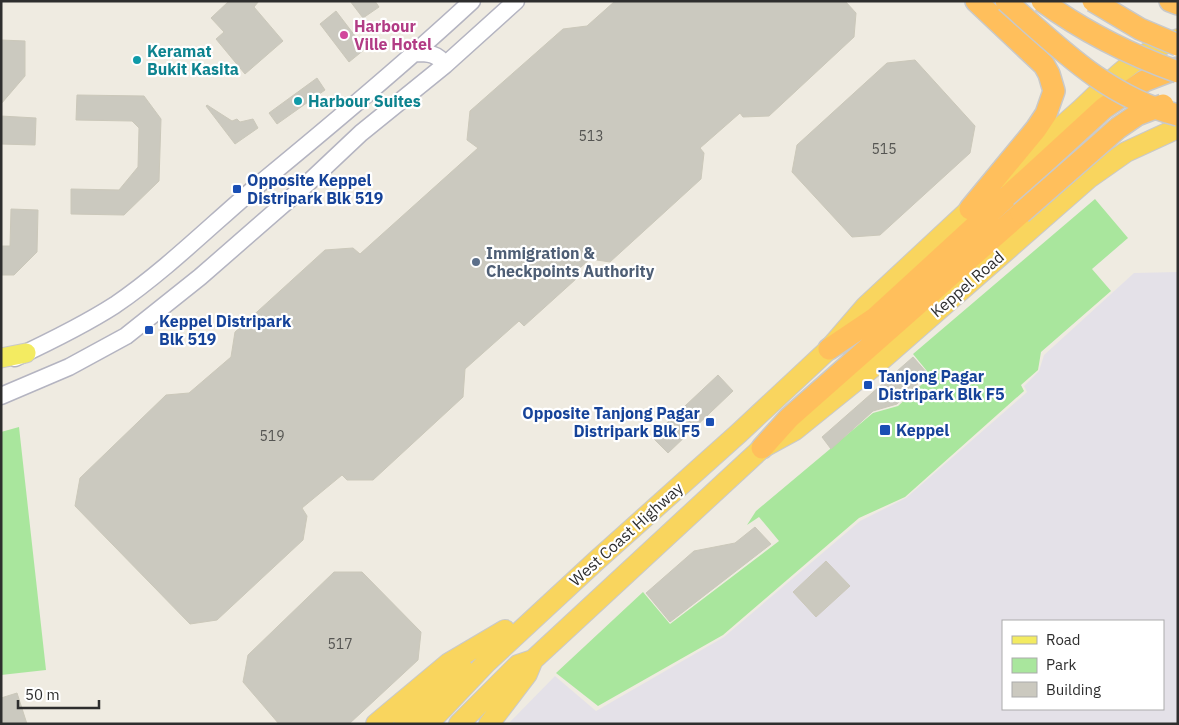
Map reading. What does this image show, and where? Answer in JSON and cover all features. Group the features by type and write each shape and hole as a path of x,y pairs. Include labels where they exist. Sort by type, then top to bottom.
{"highway":[{"path":"970,210 1036,129 1046,114 1054,92 1049,74 1044,65 976,1"},
{"path":"1006,1 1074,61 1099,80 1125,95 1178,115"},
{"path":"1042,1 1101,38 1158,65 1178,72"},
{"path":"1093,1 1140,29 1178,46"},
{"path":"1170,1 1178,4"},
{"path":"829,350 866,306 1118,76 1164,43 1178,40"},
{"path":"829,350 875,318 1104,108 1144,81 1178,68"},
{"path":"762,448 789,418 1118,128 1137,115 1161,105 1178,102"},
{"name":"Keppel Road","path":"762,448 795,430 878,363 1089,178 1126,152 1178,128"},
{"name":"West Coast Highway","path":"428,724 486,663 596,560 829,350"},
{"name":"West Coast Highway","path":"460,724 518,666 533,660 762,448"},
{"path":"404,724 505,630 596,560"},
{"path":"376,724 449,663 505,630"},
{"path":"489,724 527,674 533,660"}],"main road":[{"path":"1,364 68,332 114,305 157,272 416,53 472,1"},
{"path":"1,396 69,367 126,336 200,277 309,182 362,132 445,65 516,1"},
{"path":"416,53 436,55 445,65"},
{"path":"1,358 26,353"}],"shaded area":[{"path":"1178,272 1178,724 508,724 555,676 596,711 724,637 860,521 906,498 1027,392 1024,386 1039,371 1044,355 1134,273"}],"green space":[{"path":"1095,199 1128,238 1092,269 1111,291 1041,352 1038,370 1021,385 1024,391 905,497 859,518 723,635 598,706 556,673 643,592 670,624 779,541 759,517 747,525 756,511 873,413 898,406 931,376 913,354"},
{"path":"19,427 46,670 1,675 1,432"}],"building":[{"path":"229,1 259,1 254,7 283,41 245,74 216,39 224,32 211,18"},
{"path":"350,1 375,1 379,7 363,18"},
{"path":"615,1 845,1 856,13 854,37 769,116 743,117 740,113 700,148 704,153 701,179 610,262 590,259 572,275 576,279 524,326 519,321 465,369 463,397 373,480 347,480 342,475 302,508 307,516 303,540 217,620 190,624 75,506 80,478 166,395 189,393 231,357 235,332 325,250 353,248 360,254 478,148 467,140 470,111 563,29 587,26"},
{"name":"Harbour Ville Hotel","path":"336,11 365,49 349,62 320,24"},
{"path":"1,40 25,41 25,76 1,104"},
{"path":"915,60 975,126 970,153 880,235 852,237 792,172 797,145 887,63"},
{"name":"Harbour Suites","path":"317,78 325,90 277,124 269,113"},
{"path":"77,95 144,96 161,119 159,181 124,215 71,214 71,189 119,190 138,167 139,128 132,121 76,120"},
{"path":"207,105 232,121 237,119 240,122 253,119 258,128 235,144"},
{"path":"1,116 36,118 35,145 1,144"},
{"path":"11,209 38,210 37,252 14,275 1,275 1,246 10,246"},
{"path":"913,357 928,374 897,404 873,411 831,449 822,437"},
{"path":"718,375 733,391 668,453 652,437"},
{"path":"755,527 771,544 670,622 646,593 694,551 735,543"},
{"path":"826,561 850,586 816,617 793,592"},
{"path":"334,572 362,572 421,632 418,660 349,724 279,724 243,682 248,655"},
{"path":"17,693 27,724 1,724 1,698"}],"place":[{"name":"Harbour Ville Hotel","path":"344,35"},
{"name":"Keramat Bukit Kasita","path":"137,60"},
{"name":"Harbour Suites","path":"298,101"},
{"name":"Opposite Keppel Distripark Blk 519","path":"237,189"},
{"name":"Immigration & Checkpoints Authority","path":"476,262"},
{"name":"Keppel Distripark Blk 519","path":"149,330"},
{"name":"Tanjong Pagar Distripark Blk F5","path":"868,385"},
{"name":"Opposite Tanjong Pagar Distripark Blk F5","path":"710,422"},
{"name":"Keppel","path":"885,430"}]}
